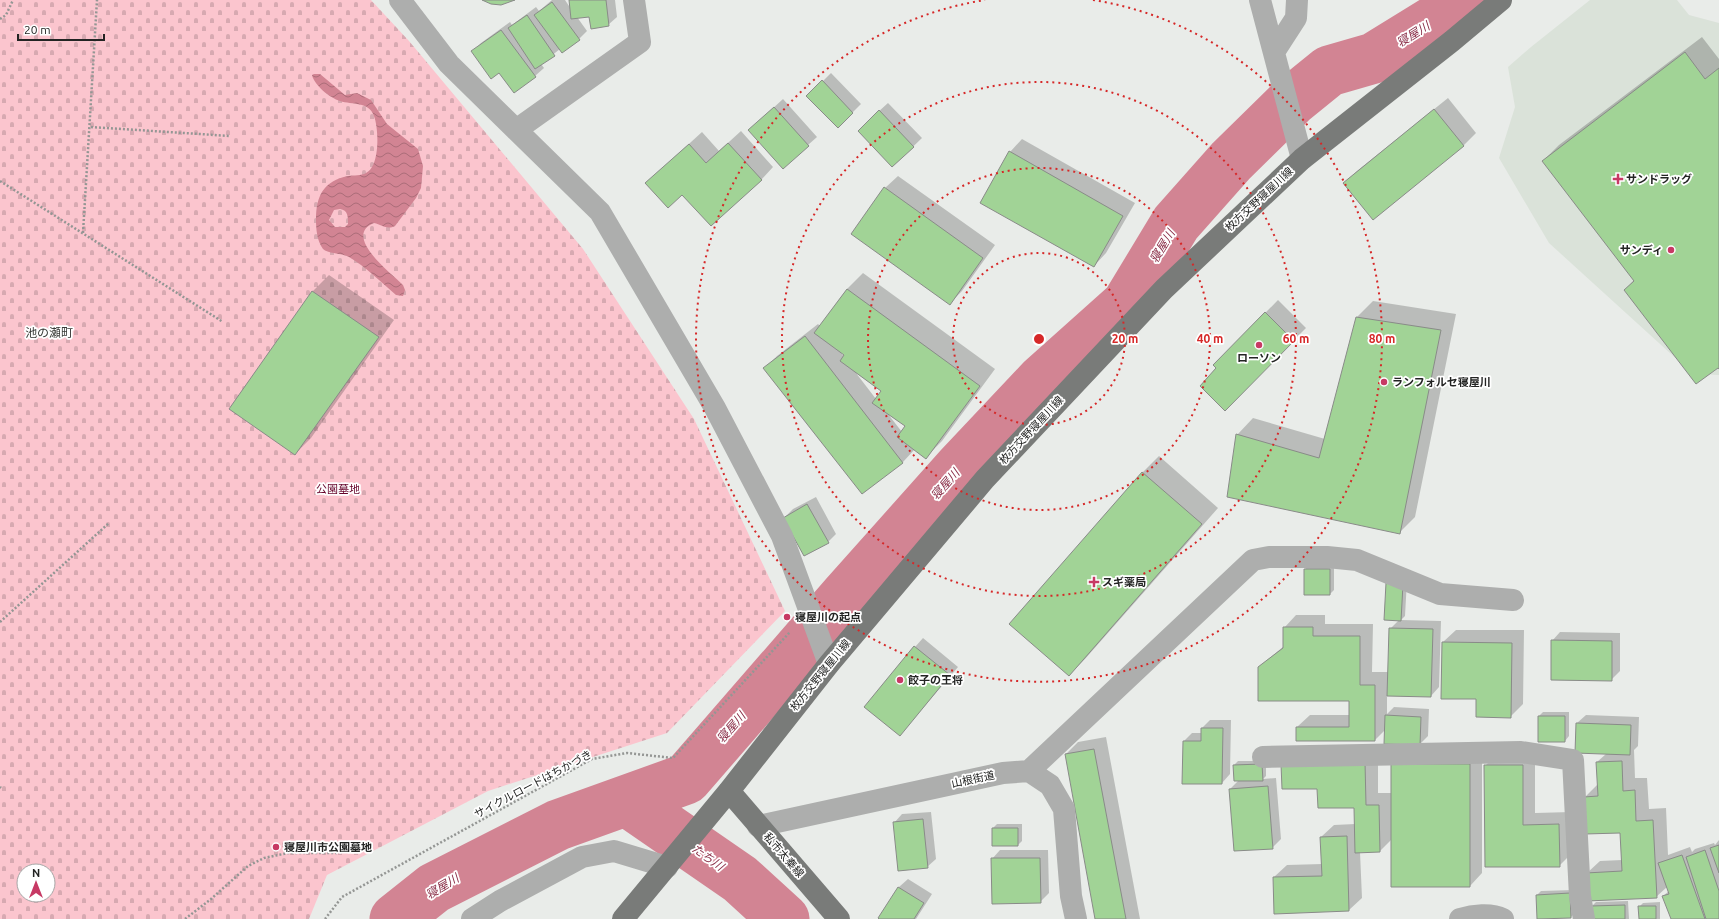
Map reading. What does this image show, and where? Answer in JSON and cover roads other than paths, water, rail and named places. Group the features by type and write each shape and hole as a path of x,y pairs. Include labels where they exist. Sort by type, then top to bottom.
{"main road":[{"name":"枚方交野寝屋川線","path":"623,919 729,791 829,664 990,473 1164,289 1302,159 1452,41 1501,0"},
{"name":"私市太秦線","path":"729,791 839,919"}],"street":[{"path":"400,0 449,64 600,212 715,408 779,530 829,664"},
{"path":"516,130 640,42 634,0"},
{"path":"1260,0 1302,159"},
{"path":"1274,52 1296,18 1297,0"},
{"path":"1076,919 1071,896 1064,809 1050,785 1029,771 1253,560 1269,557 1327,557 1357,560 1440,594 1513,600"},
{"path":"1263,757 1521,752 1573,760 1580,896 1584,919"},
{"name":"山根街道","path":"758,826 1004,773 1029,771"},
{"path":"472,919 500,901 582,857 614,851 669,865"},
{"path":"1460,919 1471,916 1498,916 1503,919"}],"water":[{"path":"320,74 345,95 357,93 371,100 387,124 418,149 423,166 421,188 416,198 395,226 387,227 374,223 366,229 363,236 366,245 380,264 403,285 405,290 403,296 396,295 367,270 349,257 325,251 319,242 316,227 316,211 323,190 333,181 348,176 362,175 371,169 376,156 377,130 372,111 360,104 340,101 332,97 319,87 312,75","holes":["334,210 343,210 347,214 348,224 345,227 335,227 329,220"]}],"waterway":[{"name":"寝屋川","path":"395,919 434,888 558,825 686,779 845,596 960,467 1042,380 1127,304 1176,223 1231,161 1292,101 1329,71 1374,58 1447,13 1459,0"},
{"name":"たち川","path":"627,801 740,879 784,919"}],"place":[{"name":"サンドラッグ","path":"1618,179"},
{"name":"サンディ","path":"1671,250"},
{"name":"ローソン","path":"1259,345"},
{"name":"ランフォルセ寝屋川","path":"1384,382"},
{"name":"スギ薬局","path":"1094,582"},
{"name":"寝屋川の起点","path":"787,617"},
{"name":"餃子の王将","path":"900,680"},
{"name":"寝屋川市公園墓地","path":"276,847"}],"district":[{"name":"池の瀬町","path":"49,332"}],"park label":[{"name":"公園墓地","path":"338,489"}]}
